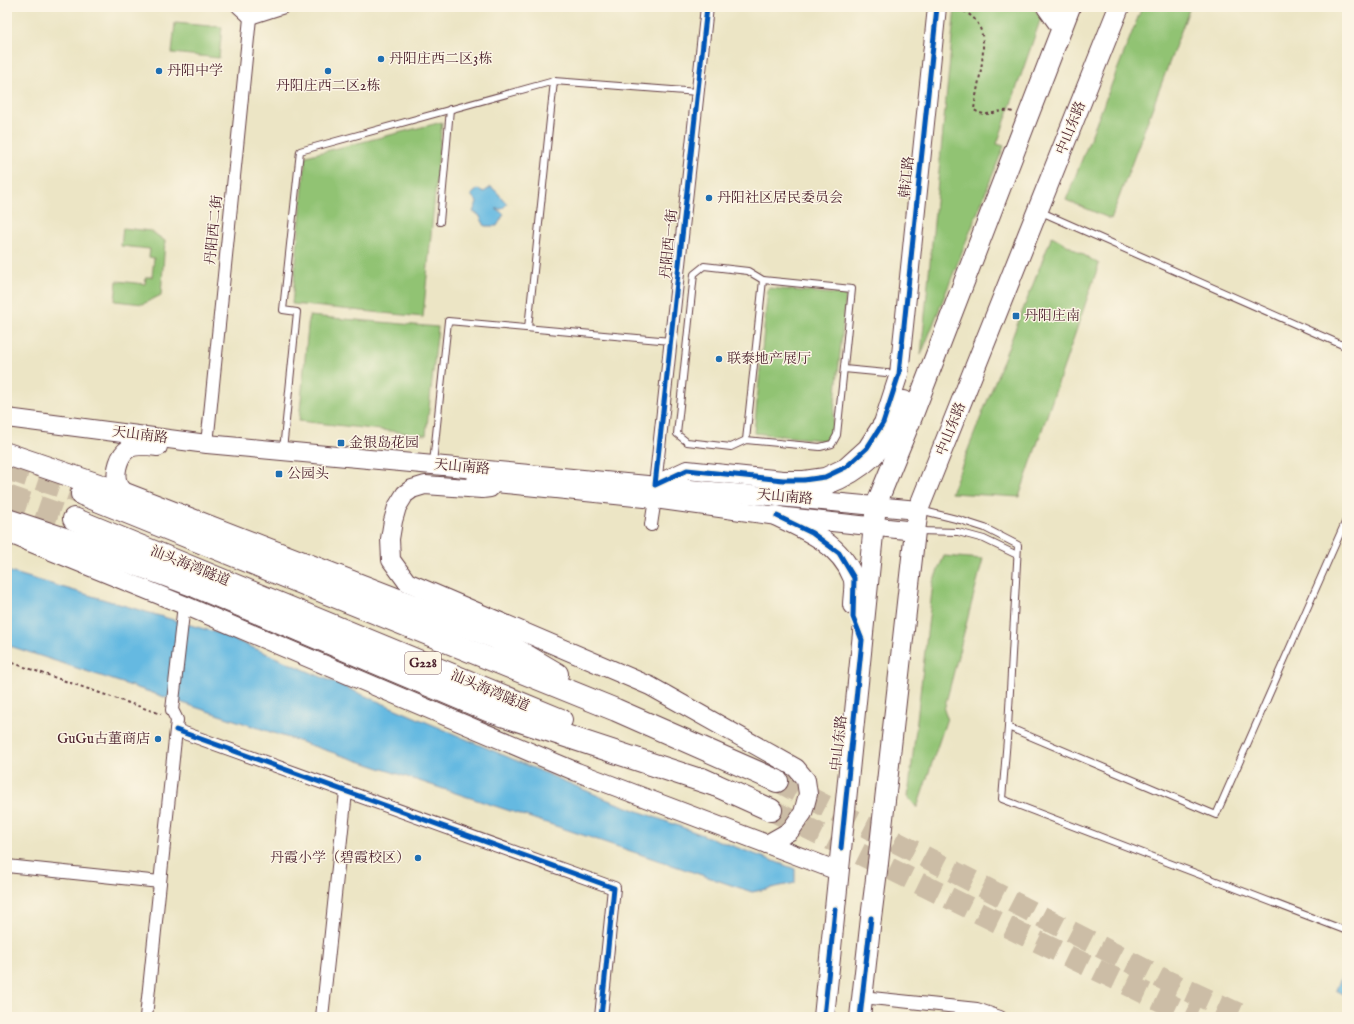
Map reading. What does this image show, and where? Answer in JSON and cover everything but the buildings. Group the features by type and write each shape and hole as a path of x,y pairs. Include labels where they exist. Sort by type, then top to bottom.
{"highway":[{"path":"7,454 125,494 496,638 616,710"},
{"name":"汕头海湾隧道","path":"82,494 616,710 777,781"},
{"name":"汕头海湾隧道","path":"74,519 716,785 771,810"},
{"path":"7,520 86,546 195,586 490,711 716,785"}],"main road":[{"name":"韩江路","path":"899,374 937,7"},
{"name":"韩江路","path":"899,374 907,351 945,7"},
{"path":"1047,7 1062,28"},
{"name":"中山东路","path":"824,1017 876,505 1070,7"},
{"name":"中山东路","path":"860,1017 918,510 1119,7"},
{"path":"778,496 797,493 828,484 845,476 863,464 880,448 894,424 914,377 934,358"},
{"path":"655,492 687,470 783,480 804,480 825,477 846,467 867,448 883,423 899,374"},
{"name":"天山南路","path":"7,418 207,444 433,464 655,492 777,516 915,531"},
{"name":"天山南路","path":"125,494 117,481 118,467 121,456 128,449 145,446 513,484 655,492 778,496 918,510"},
{"path":"513,484 482,489 425,485 412,489 405,494 397,507 390,540 391,560 408,582 650,686 796,768 806,780 808,794 803,813 790,831 767,844"},
{"path":"777,516 812,533 839,553 854,578 853,617 862,640"},
{"path":"7,533 184,610 577,772 838,871"}],"street":[{"path":"238,7 250,18 284,7"},
{"name":"丹阳西一街","path":"651,525 707,7"},
{"name":"丹阳西二街","path":"207,444 250,18"},
{"path":"146,1017 160,882 184,610"},
{"path":"175,720 346,792 614,888 601,1017"},
{"path":"322,1017 346,792"},
{"path":"7,866 160,882"},
{"path":"862,997 937,1011 977,1009 1000,1017"}],"lane":[{"path":"528,328 554,81"},
{"path":"283,451 297,312 284,310 300,151 554,81 698,92"},
{"path":"440,222 450,109"},
{"path":"1038,211 1347,347"},
{"path":"704,266 748,271 763,280 852,288 844,369 837,435 832,444 820,447 746,440 731,447 687,442 677,434 694,274 704,266"},
{"path":"746,440 763,280"},
{"path":"433,464 448,321 670,341"},
{"path":"844,369 899,374"},
{"path":"918,510 960,520 985,528 1018,545 1008,727 1002,799 1347,931"},
{"path":"1008,727 1216,815 1347,518"},
{"path":"915,531 958,532 984,539 1018,555"}],"path":[{"path":"960,7 977,21 983,38 981,68 974,110 985,114 991,114 1000,110 1013,112"},
{"path":"7,661 175,720"}],"green space":[{"path":"955,7 1033,7 1041,18 997,144 1004,146 921,355"},
{"path":"1142,7 1190,7 1111,219 1066,200"},
{"path":"175,23 222,27 219,58 172,53"},
{"path":"442,122 423,317 292,304 306,156"},
{"path":"123,228 151,231 165,241 161,295 143,304 115,301 117,281 145,284 146,277 152,277 154,258 149,257 150,249 121,246"},
{"path":"1052,236 1099,264 1019,497 951,493"},
{"path":"768,288 846,295 831,441 754,433"},
{"path":"309,316 438,327 426,435 299,421"},
{"path":"944,556 983,559 944,710 947,718 917,808 908,797 933,582"}],"water":[{"path":"491,187 507,204 502,209 496,209 504,214 497,226 485,226 479,215 473,212 477,202 471,195 478,189 484,192"},
{"path":"7,571 221,634 608,800 795,869 795,883 752,892 7,645"},
{"path":"1344,970 1347,972 1347,996 1336,990"}],"tunnel":[{"path":"7,469 82,494"},
{"path":"7,496 74,519"},
{"path":"777,781 1169,982 1246,1017"},
{"path":"771,810 1022,934 1195,1017"}],"cycle path":[{"path":"707,7 655,485 687,470 783,480 804,480 825,477 846,467 867,448 883,423 899,374 937,7"},
{"path":"777,516 812,533 839,553 854,578 853,617 862,640 841,848"},
{"path":"176,730 614,888 601,1017"},
{"path":"824,1017 835,909"},
{"path":"860,1017 871,918"}],"place":[{"name":"丹阳庄西二区3栋","path":"381,59"},
{"name":"丹阳中学","path":"159,71"},
{"name":"丹阳庄西二区2栋","path":"328,71"},
{"name":"丹阳社区居民委员会","path":"709,198"},
{"name":"丹阳庄南","path":"1016,316"},
{"name":"联泰地产展厅","path":"719,359"},
{"name":"金银岛花园","path":"341,443"},
{"name":"公园头","path":"279,474"},
{"name":"GuGu古董商店","path":"158,739"},
{"name":"丹霞小学（碧霞校区）","path":"418,858"}]}
